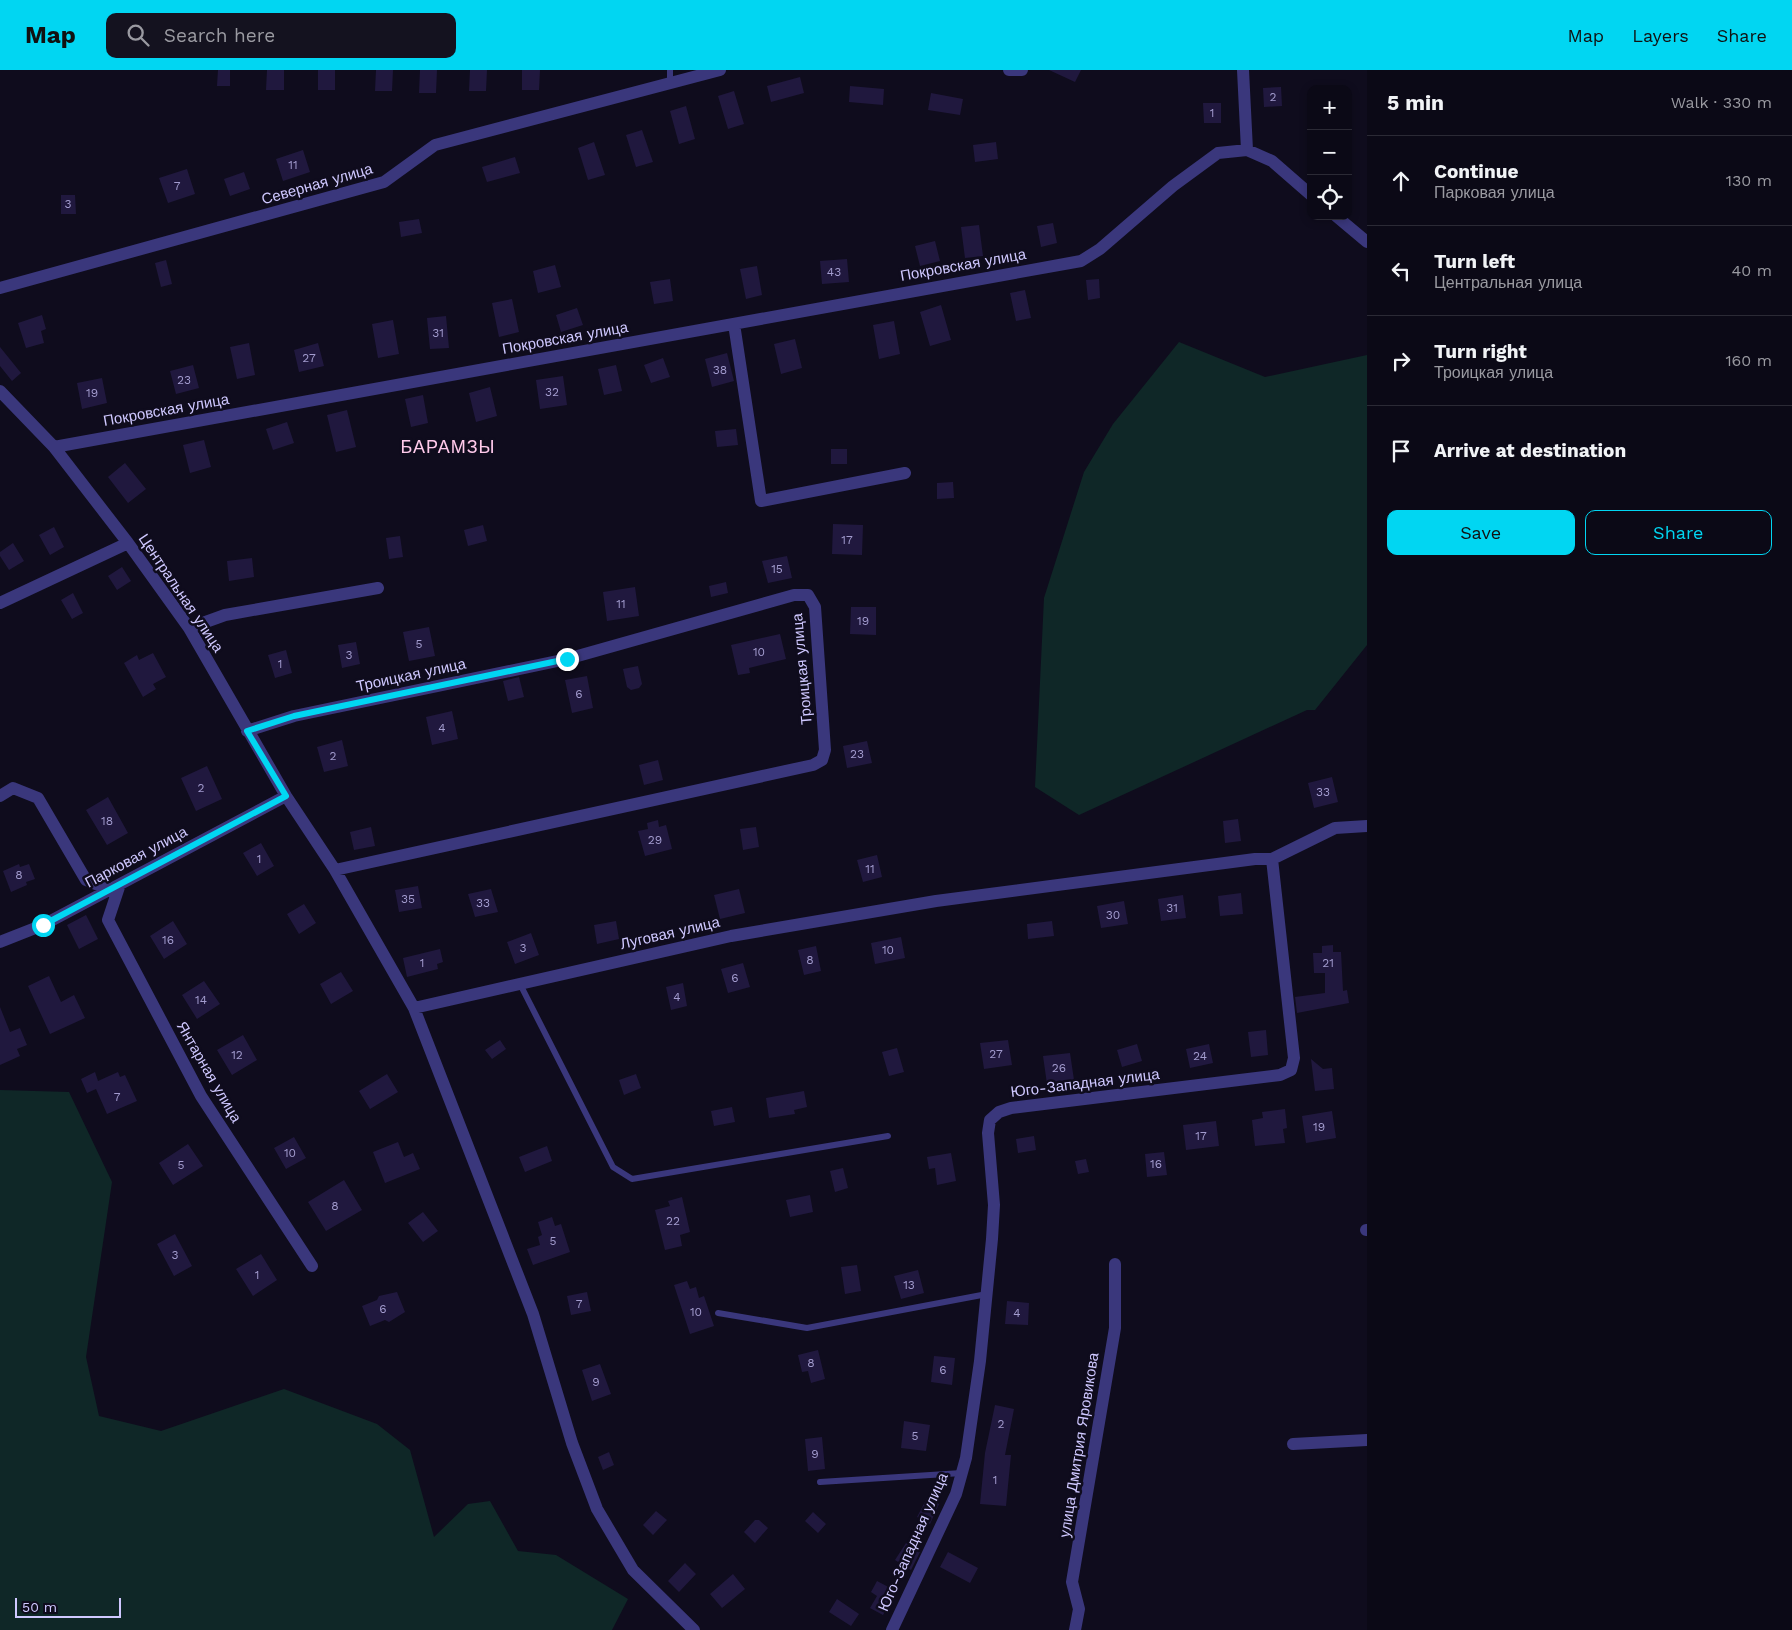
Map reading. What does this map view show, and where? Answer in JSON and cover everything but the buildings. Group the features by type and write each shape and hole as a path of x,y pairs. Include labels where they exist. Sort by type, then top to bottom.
{"street":[{"name":"Северная улица","path":"0,288 384,182 434,145 720,70"},
{"path":"1243,70 1247,150 1272,161 1307,192"},
{"name":"Покровская улица","path":"54,447 1081,260 1100,249 1173,186 1218,153 1247,150"},
{"path":"1341,220 1367,242"},
{"path":"734,324 761,502 905,473"},
{"name":"Центральная улица","path":"0,391 54,447 128,543 189,628 286,796 336,870 414,1008 533,1314 572,1443 597,1509 633,1570 694,1630"},
{"path":"0,604 128,543"},
{"path":"189,628 225,616 378,588"},
{"name":"Троицкая улица","path":"247,731 294,716 567,659 794,595 808,595 815,607 825,750 822,760 813,765 336,870"},
{"path":"0,796 13,788 38,798 86,880 115,887"},
{"name":"Парковая улица","path":"0,942 43,925 286,796"},
{"path":"1272,860 1335,828 1367,826"},
{"name":"Луговая улица","path":"414,1008 731,936 936,901 1255,859 1272,860"},
{"name":"Юго-Западная улица","path":"892,1630 956,1494 966,1458 980,1361 994,1205 988,1134 990,1120 999,1112 1011,1108 1280,1075 1291,1070 1294,1058 1272,860"},
{"name":"Янтарная улица","path":"115,887 108,920 201,1096 312,1266"},
{"name":"улица Дмитрия Яровикова","path":"1075,1630 1079,1609 1072,1582 1114,1328 1116,1264"},
{"path":"1293,1444 1367,1440"}],"lane":[{"path":"670,70 670,83"},
{"path":"520,984 613,1167 632,1179 888,1136"},
{"path":"718,1314 807,1328 987,1294"},
{"path":"820,1482 962,1473"}],"green space":[{"path":"1179,342 1265,377 1367,355 1367,645 1315,710 1307,710 1079,815 1035,787 1044,598 1084,472 1113,424"},
{"path":"0,1090 69,1092 112,1182 86,1357 99,1416 161,1431 284,1389 377,1424 410,1450 434,1537 468,1504 490,1501 518,1551 556,1555 628,1599 612,1630 0,1630"}],"district":[{"name":"БАРАМЗЫ","path":"448,446"}],"route":[{"path":"43,925 286,796 247,731 294,716 567,659"}]}
